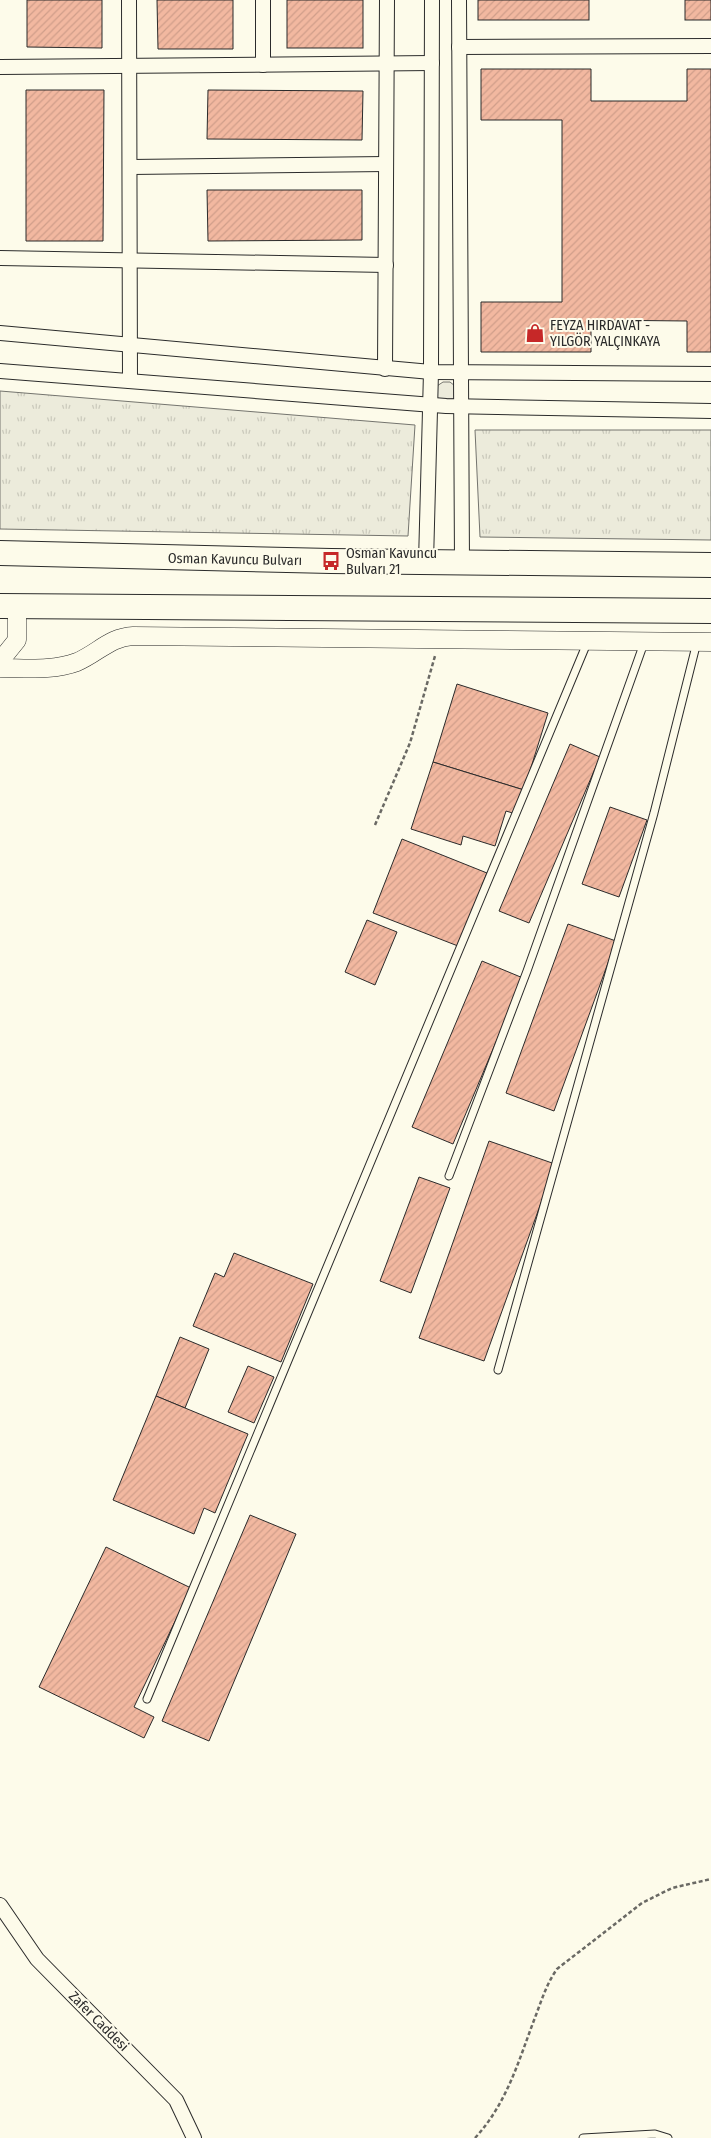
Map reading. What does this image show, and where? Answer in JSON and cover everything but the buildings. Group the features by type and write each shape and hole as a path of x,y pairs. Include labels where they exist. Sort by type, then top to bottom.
{"highway":[{"name":"Osman Kavuncu Bulvarı","path":"0,553 462,563 711,565"},
{"path":"9,606 711,611"}],"street":[{"path":"129,0 132,345 130,381"},
{"path":"263,0 263,65"},
{"path":"385,369 387,0"},
{"path":"426,562 431,372 432,0"},
{"path":"459,0 462,563"},
{"path":"459,47 711,46"},
{"path":"0,67 432,63"},
{"path":"131,167 386,164"},
{"path":"0,258 386,265"},
{"path":"0,333 385,369 462,374 711,374"},
{"path":"0,370 461,407 711,410"},
{"path":"9,606 16,640 27,656 43,668"},
{"path":"0,668 43,668 78,661 108,642 124,636 704,642"},
{"path":"0,661 16,640"},
{"name":"Zafer Caddesi","path":"0,1905 38,1959 176,2100 194,2138"}],"lane":[{"path":"147,1699 587,642"},
{"path":"449,1176 527,971 644,642"},
{"path":"498,1370 704,642"},
{"path":"584,2138 655,2134 668,2138"}],"path":[{"path":"375,825 410,743 426,692 438,640"},
{"path":"475,2138 488,2125 504,2099 542,2001 557,1969 642,1903 672,1888 711,1878"}],"green space":[{"path":"443,382 450,382 455,386 455,399 437,399 437,386"},
{"path":"0,391 415,425 408,536 0,529"},
{"path":"475,430 711,430 711,540 480,537"}],"place":[{"name":"FEYZA HIRDAVAT - YILGÖR YALÇINKAYA","path":"535,333"},
{"name":"Osman Kavuncu Bulvarı 21","path":"331,561"}]}
